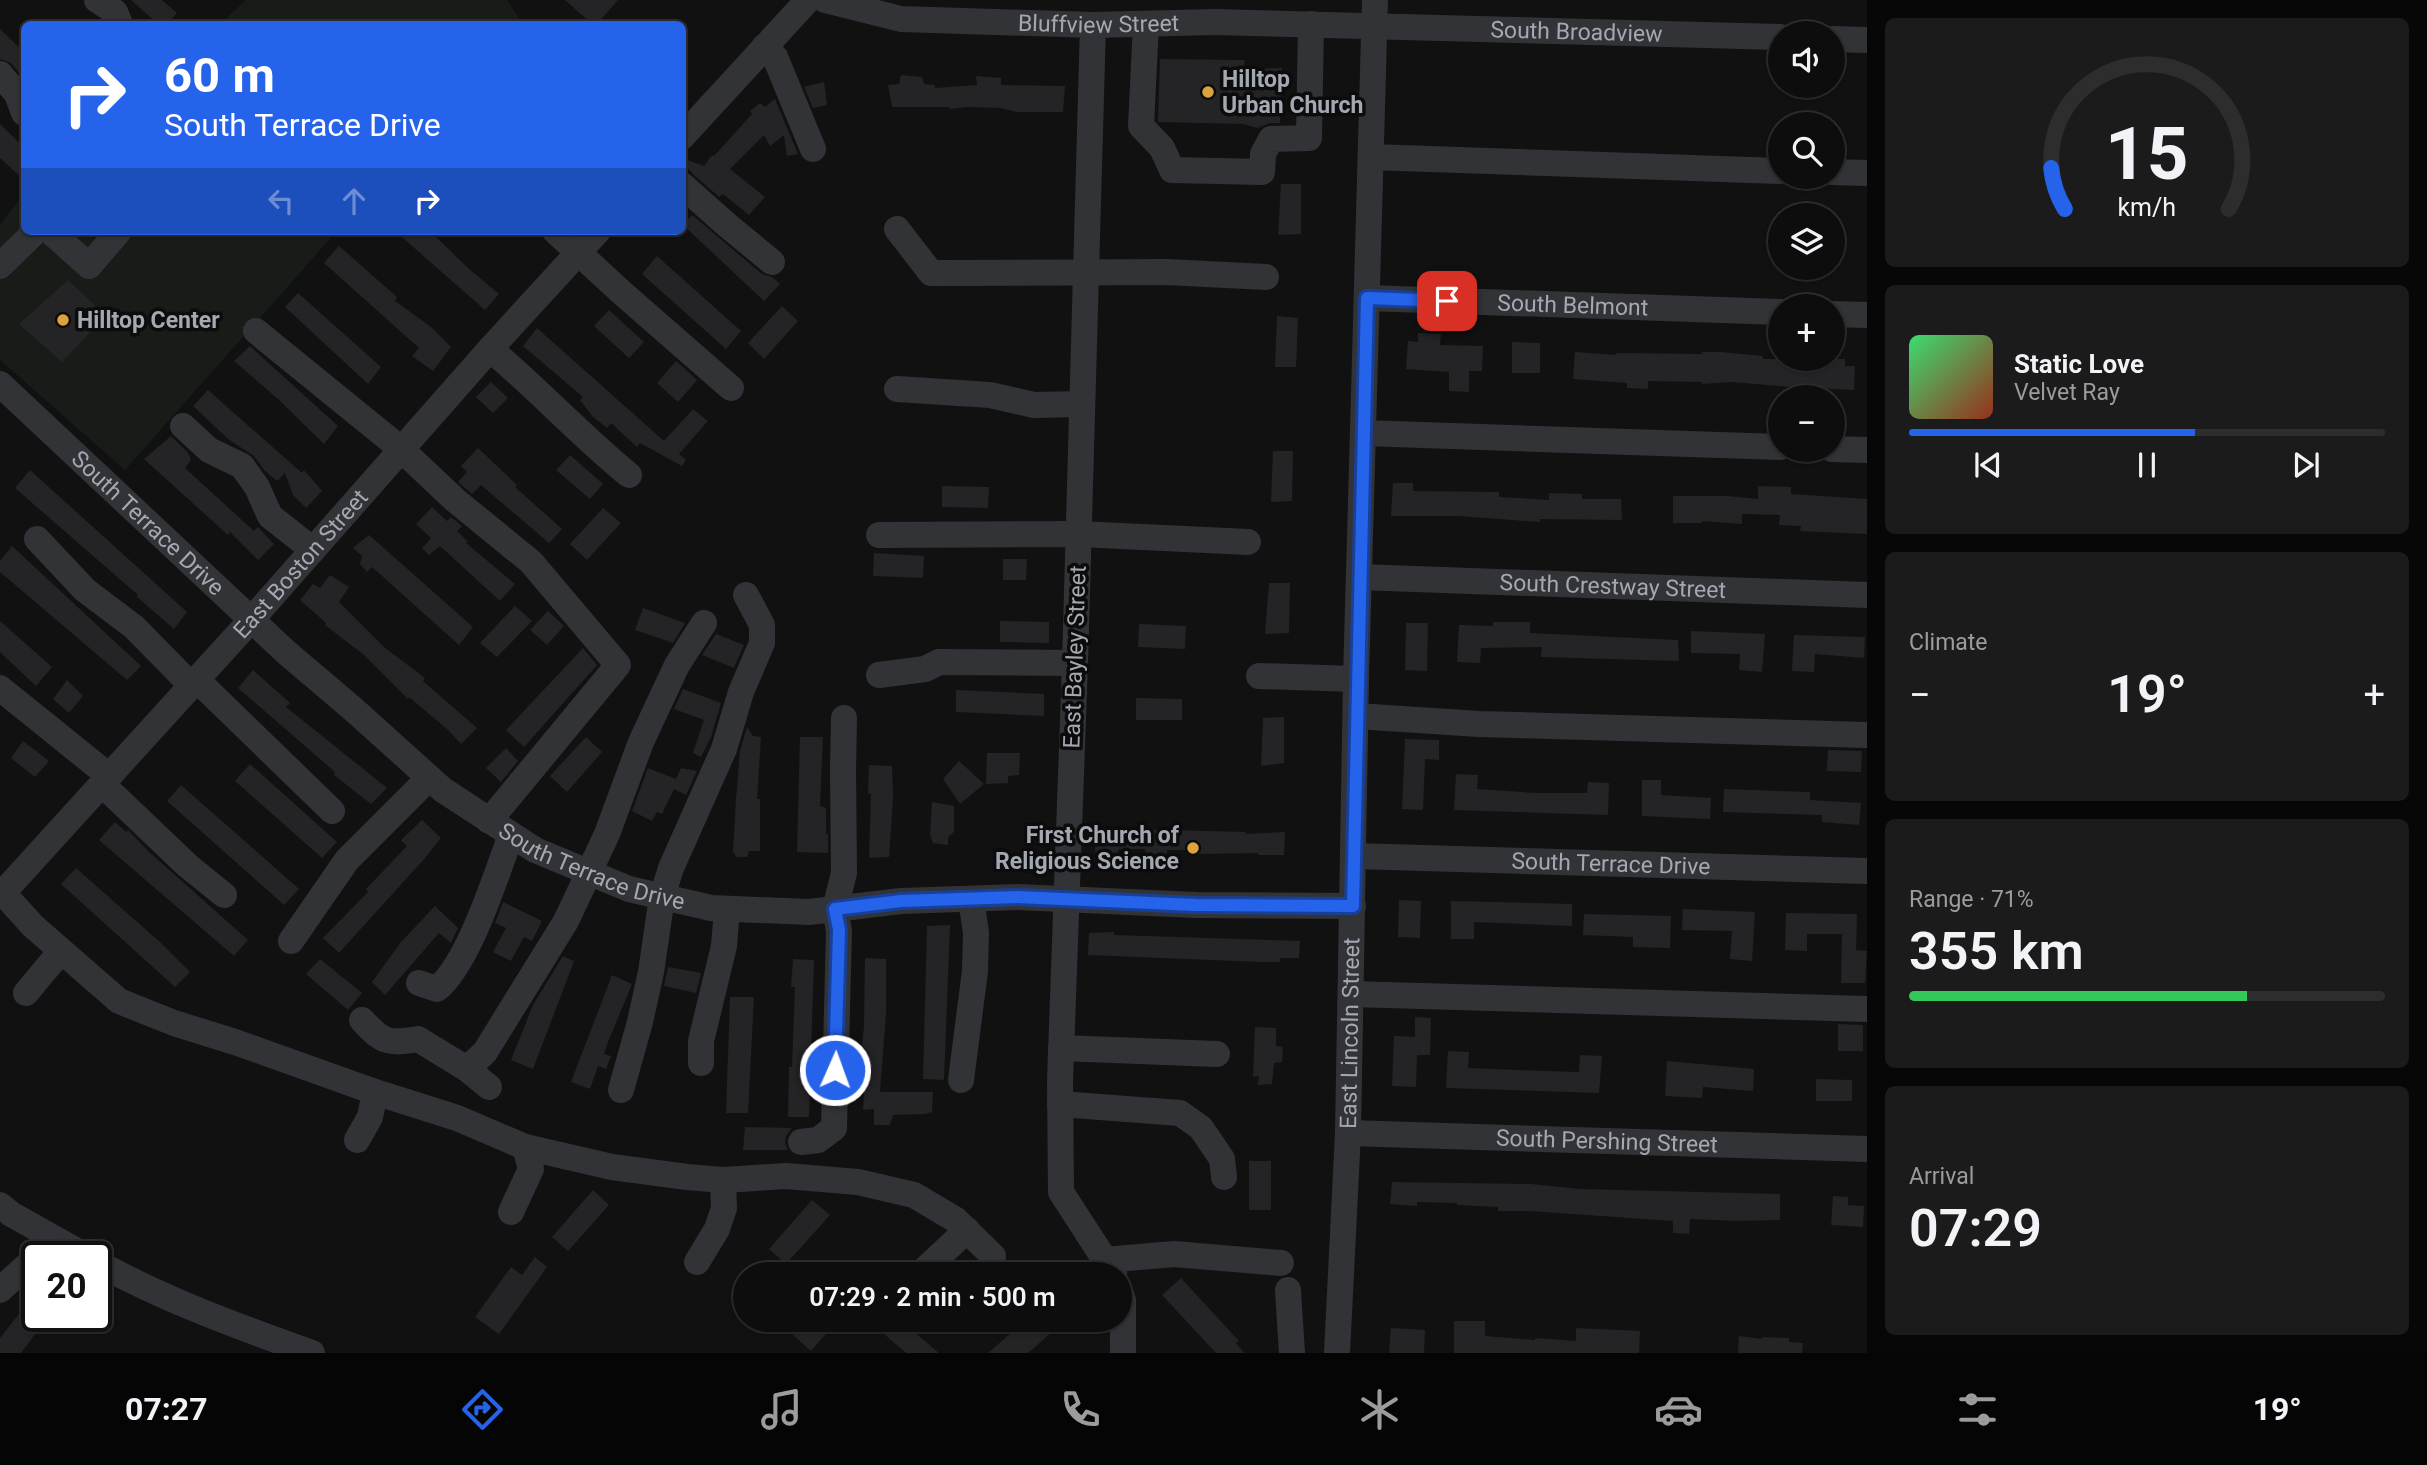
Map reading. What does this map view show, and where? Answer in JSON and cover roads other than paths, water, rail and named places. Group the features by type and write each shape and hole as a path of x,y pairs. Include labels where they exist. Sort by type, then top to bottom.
{"street":[{"path":"97,0 115,12 119,21"},
{"path":"686,133 808,0"},
{"name":"Bluffview Street","path":"825,0 901,19 1093,25 1216,22 1311,24 1375,13"},
{"name":"South Broadview","path":"1375,13 1768,36"},
{"name":"East Lincoln Street","path":"1337,1353 1348,1133 1356,679 1375,13"},
{"path":"1146,24 1140,126 1162,148 1172,170 1262,172 1263,154 1271,139 1309,138 1311,24"},
{"name":"East Bayley Street","path":"1093,25 1060,1104 1061,1192 1106,1262"},
{"path":"1845,39 1867,40"},
{"path":"764,47 775,57 813,149"},
{"path":"0,74 17,94 21,105"},
{"path":"1371,157 1768,170"},
{"path":"1845,172 1867,173"},
{"path":"686,189 772,261"},
{"path":"897,229 931,273 1166,272 1266,277"},
{"path":"0,266 32,235"},
{"path":"54,235 89,266 116,235"},
{"path":"559,235 731,388"},
{"name":"East Boston Street","path":"1,894 251,620 489,349 595,235"},
{"name":"South Belmont","path":"1367,298 1768,312"},
{"path":"1845,314 1867,315"},
{"path":"256,331 401,449 484,526 531,562 618,665 500,828 467,947 449,979 438,989 419,983"},
{"path":"489,349 629,475"},
{"name":"South Terrace Drive","path":"0,384 251,620 443,790 535,850 629,890 711,908 809,912 901,901 1017,897 1196,905 1353,906"},
{"path":"897,389 990,395 1034,405 1082,404"},
{"path":"183,426 209,450 242,467 257,487 270,516 313,550"},
{"path":"1363,433 1768,447"},
{"path":"1845,449 1867,450"},
{"path":"879,534 1079,534 1248,542"},
{"path":"37,539 85,590 134,627 332,811"},
{"name":"South Crestway Street","path":"1359,577 1867,594"},
{"path":"621,1090 648,985 662,897 671,868 724,748 741,692 762,643 762,625 746,595"},
{"path":"467,1069 485,1052 566,922 607,834 641,742 677,665 691,639 704,623"},
{"path":"879,675 925,669 939,662 1075,663"},
{"path":"1259,676 1356,679"},
{"path":"0,688 105,780 188,866 224,895"},
{"path":"1356,716 1479,724 1867,735"},
{"path":"802,1142 818,1140 834,1128 839,942 835,909 845,873 845,718"},
{"path":"291,941 347,860 429,778"},
{"name":"South Terrace Drive","path":"1353,856 1867,872"},
{"path":"1,894 119,1002 174,1023 457,1118 525,1147 612,1167 687,1177 723,1180 786,1176 858,1182 914,1195 956,1220 993,1256"},
{"path":"961,1080 975,971 976,933 971,899"},
{"path":"701,1063 701,1041 724,946 727,909"},
{"path":"26,993 61,951"},
{"path":"1351,994 1867,1009"},
{"path":"362,1020 377,1036 392,1043 418,1039 467,1069 489,1087"},
{"path":"1061,1048 1217,1054"},
{"path":"357,1140 370,1117 375,1092"},
{"path":"1060,1104 1180,1113 1201,1128 1222,1159 1224,1177"},
{"name":"South Pershing Street","path":"1348,1133 1867,1149"},
{"path":"511,1212 531,1169 525,1147"},
{"path":"697,1262 717,1229 724,1208 723,1180"},
{"path":"0,1205 58,1241"},
{"path":"933,1262 967,1230"},
{"path":"0,1290 33,1259 51,1237"},
{"path":"1132,1262 1174,1254 1281,1263"},
{"path":"112,1271 248,1331 312,1353"},
{"path":"1288,1290 1292,1353"},
{"path":"1122,1332 1122,1353"}],"place":[{"name":"Hilltop Urban Church","path":"1208,92"},
{"name":"Hilltop Center","path":"63,320"},
{"name":"First Church of Religious Science","path":"1193,848"}]}
